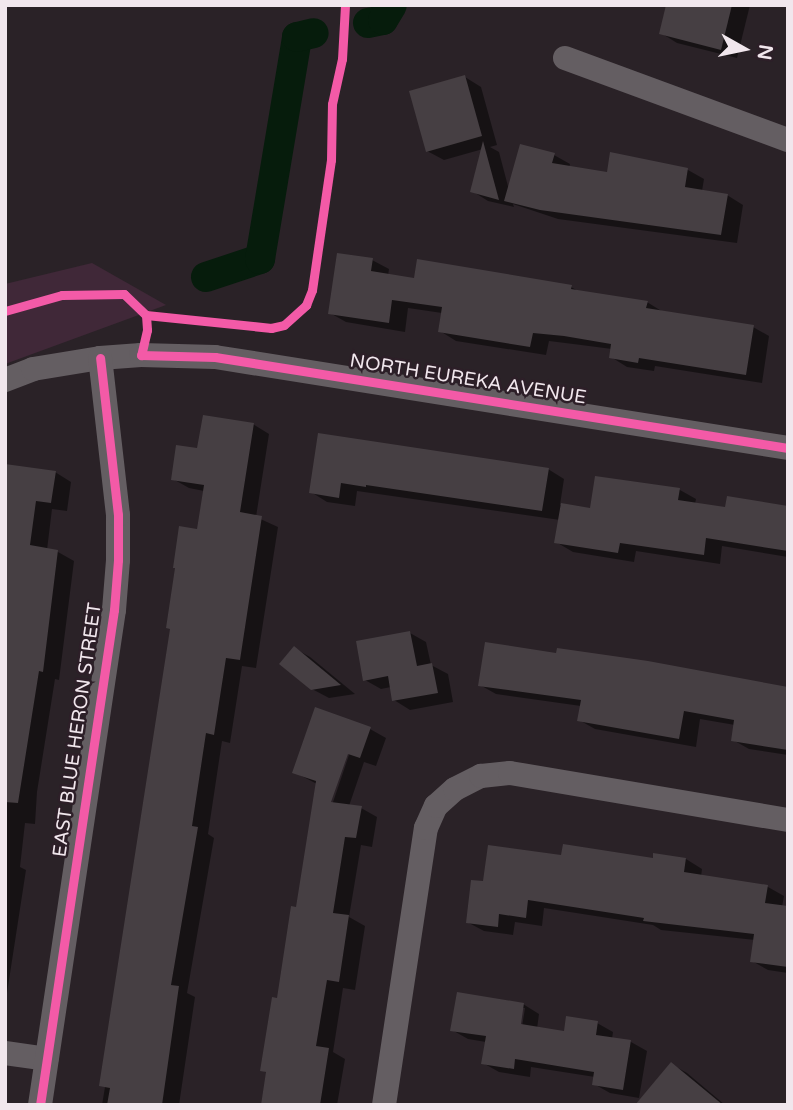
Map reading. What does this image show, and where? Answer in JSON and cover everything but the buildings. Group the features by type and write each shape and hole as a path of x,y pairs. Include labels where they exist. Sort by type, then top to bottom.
{"street":[{"path":"565,58 788,140"},
{"name":"NORTH EUREKA AVENUE","path":"5,380 33,369 100,358 141,355 215,357 788,448"},
{"name":"EAST BLUE HERON STREET","path":"40,1105 112,624 118,560 118,515 100,358"},
{"path":"384,1105 426,828 436,806 455,789 481,776 510,773 788,820"},
{"path":"5,1053 47,1059"}],"shaded area":[{"path":"92,263 166,305 5,364 5,284"}],"waterway":[{"path":"368,23 383,20 392,5"},
{"path":"206,277 260,259 297,37 314,33"}],"cycle path":[{"path":"146,315 271,328 284,325 306,305 312,290 331,160 332,104 342,59 345,5"},
{"path":"5,311 62,295 124,294 146,315 147,330 141,355 215,357 788,448"},
{"path":"40,1105 114,610 118,515 100,358"}]}
